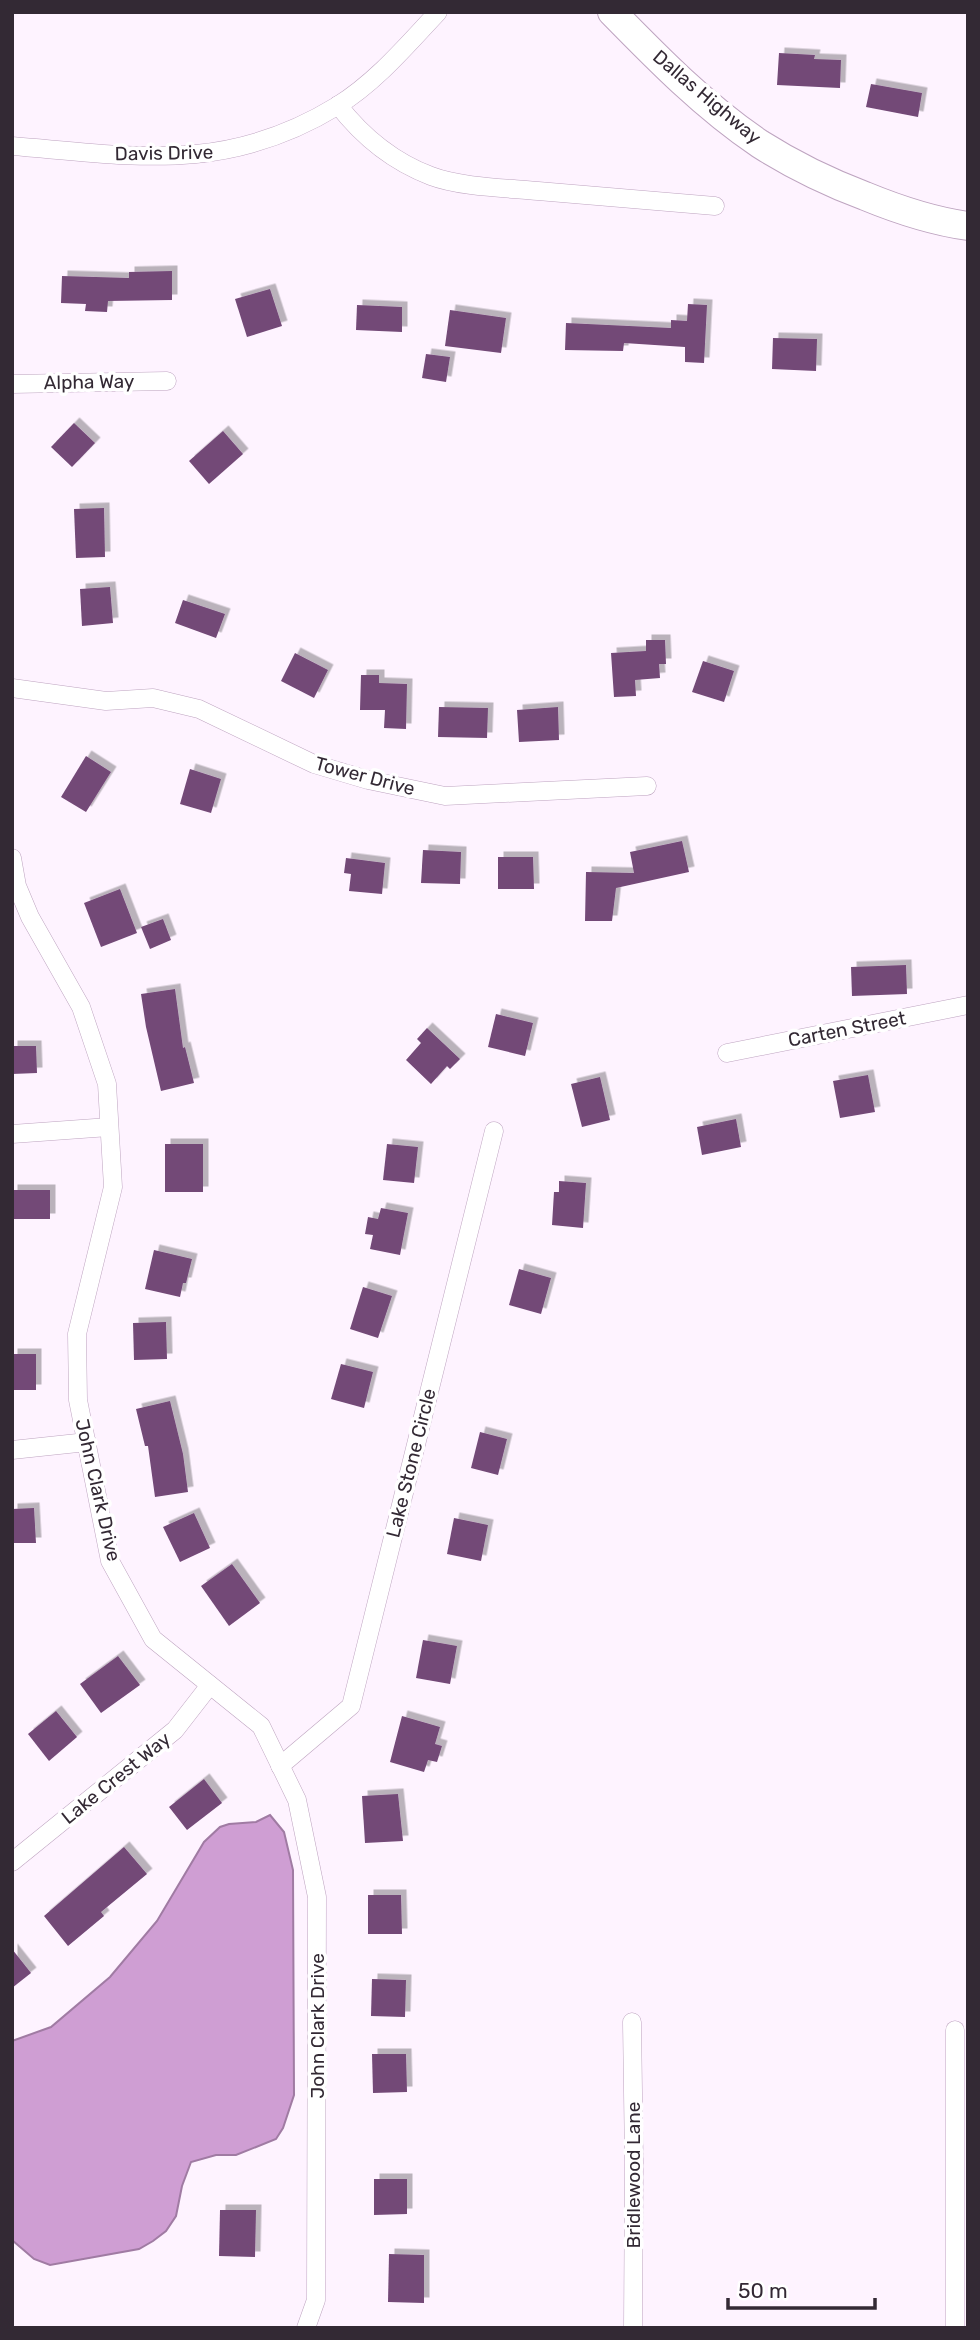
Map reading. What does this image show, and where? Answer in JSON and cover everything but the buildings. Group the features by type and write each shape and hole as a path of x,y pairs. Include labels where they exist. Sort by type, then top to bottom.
{"main road":[{"name":"Dallas Highway","path":"612,12 707,103 760,143 821,178 882,203 909,213 968,226"}],"street":[{"name":"Davis Drive","path":"12,146 134,156 176,156 216,153 277,136 338,106 374,77 438,12"},
{"path":"338,106 350,121 380,147 413,168 435,177 491,187 715,206"},
{"name":"Alpha Way","path":"12,384 167,381"},
{"name":"Tower Drive","path":"12,688 106,701 153,698 199,709 314,764 368,780 445,796 647,786"},
{"name":"John Clark Drive","path":"12,858 17,886 30,917 81,1007 107,1084 113,1187 77,1334 78,1400 110,1560 153,1639 261,1726 297,1800 317,1897 316,2300 306,2328"},
{"name":"Carten Street","path":"727,1053 968,1005"},
{"path":"12,1134 109,1127"},
{"name":"Lake Stone Circle","path":"280,1766 351,1706 494,1131"},
{"path":"12,1450 87,1442"},
{"name":"Lake Crest Way","path":"12,1862 175,1730 210,1685"},
{"name":"Bridlewood Lane","path":"632,2022 632,2328"},
{"path":"955,2030 959,2318"}],"shaded area":[{"path":"270,1815 284,1832 293,1870 294,2095 283,2128 276,2139 236,2155 216,2155 191,2162 182,2186 176,2216 166,2231 139,2249 50,2265 34,2259 12,2240 12,2041 51,2027 110,1977 157,1921 204,1842 220,1827 256,1822"}]}
